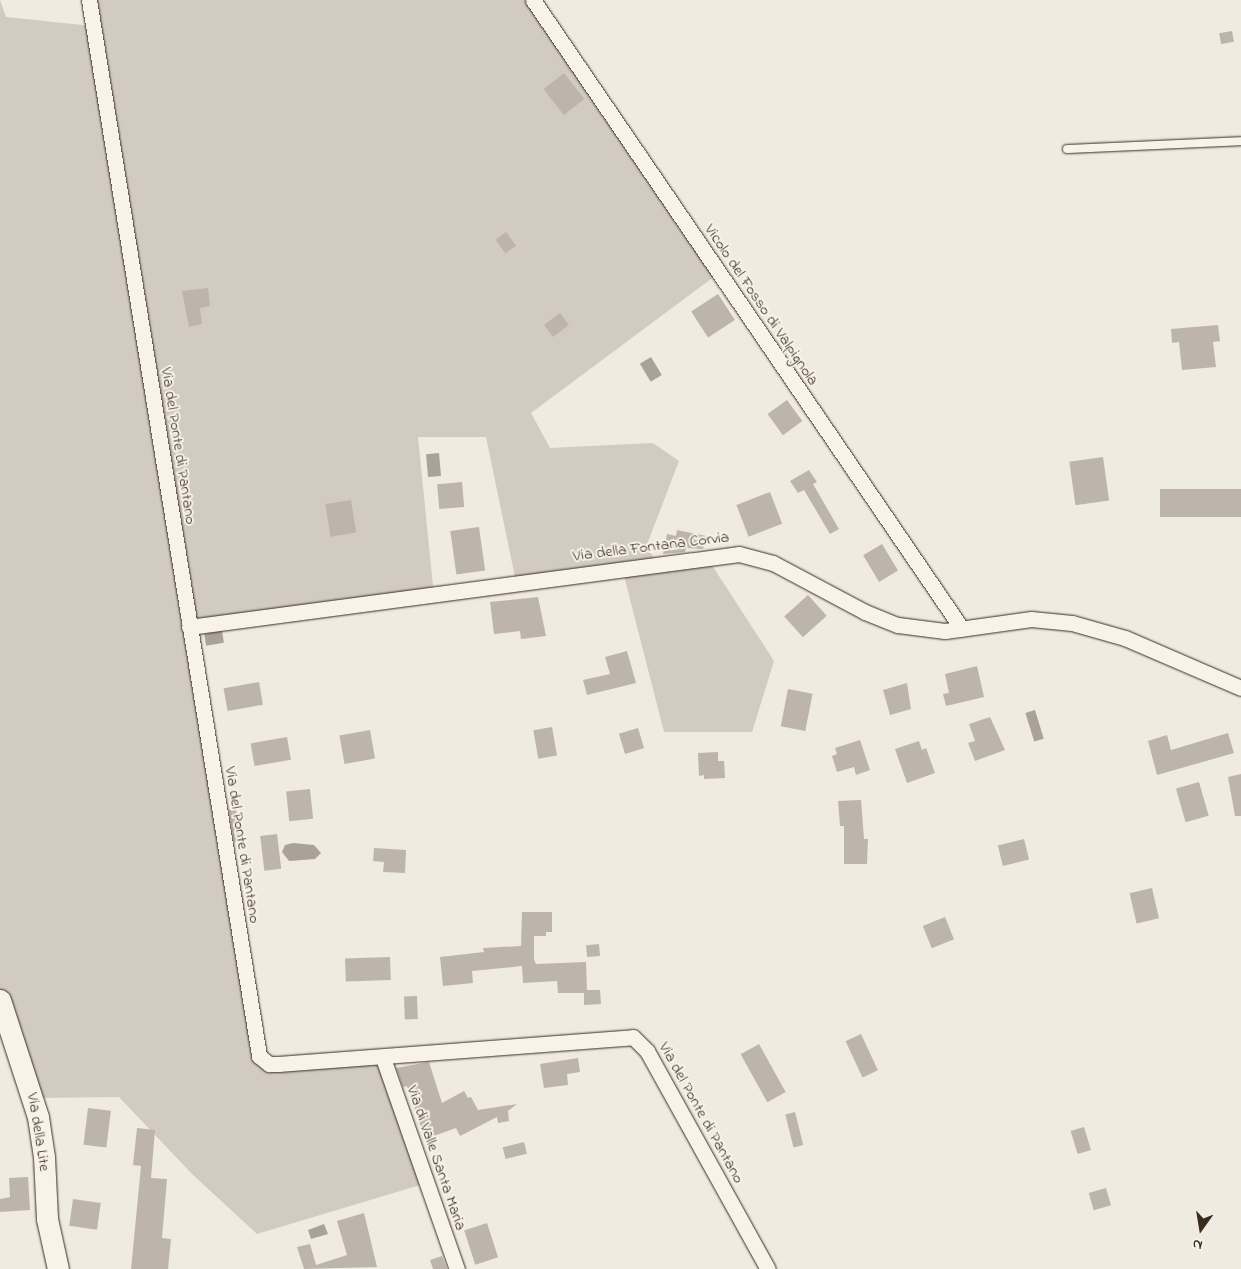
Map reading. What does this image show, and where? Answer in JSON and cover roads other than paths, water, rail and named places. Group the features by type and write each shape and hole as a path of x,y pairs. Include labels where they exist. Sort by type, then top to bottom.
{"street":[{"name":"Via del Ponte di Pantano","path":"89,0 259,1056 273,1065 383,1058 624,1036 636,1038 647,1051 768,1269"},
{"name":"Vicolo del Fosso di Valpignola","path":"532,0 962,629"},
{"name":"Via della Fontana Corvia","path":"189,627 734,554 768,561 860,609 898,625 937,631 1031,619 1072,623 1125,638 1241,688"},
{"name":"Via della Lite","path":"0,1000 4,1023 39,1122 47,1219 58,1269"},
{"name":"Via di Valle Santa Maria","path":"383,1058 457,1269"}],"lane":[{"path":"1067,149 1241,141"}]}
